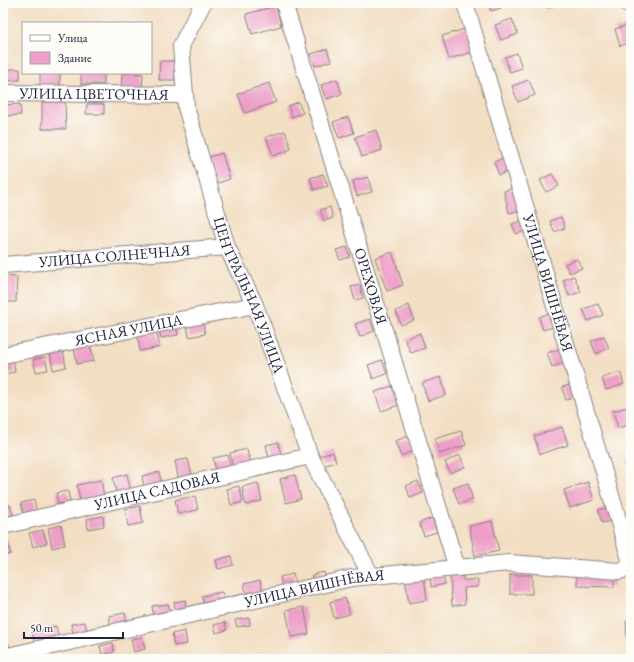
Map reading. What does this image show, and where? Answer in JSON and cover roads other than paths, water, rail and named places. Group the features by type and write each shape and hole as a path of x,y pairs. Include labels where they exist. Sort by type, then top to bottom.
{"street":[{"name":"ЦЕНТРАЛЬНАЯ УЛИЦА","path":"203,3 181,46 186,107 227,247 255,305 310,456 371,576"},
{"name":"ОРЕХОВАЯ","path":"284,3 457,568"},
{"name":"УЛИЦА ВИШНЁВАЯ","path":"465,3 631,563"},
{"path":"626,3 631,5"},
{"name":"УЛИЦА ЦВЕТОЧНАЯ","path":"3,93 185,94"},
{"name":"УЛИЦА СОЛНЕЧНАЯ","path":"3,265 227,247"},
{"name":"ЯСНАЯ УЛИЦА","path":"3,355 255,305"},
{"name":"УЛИЦА САДОВАЯ","path":"3,526 310,456"},
{"name":"УЛИЦА ВИШНЁВАЯ","path":"3,657 352,578 508,563 619,571 631,568"}]}
